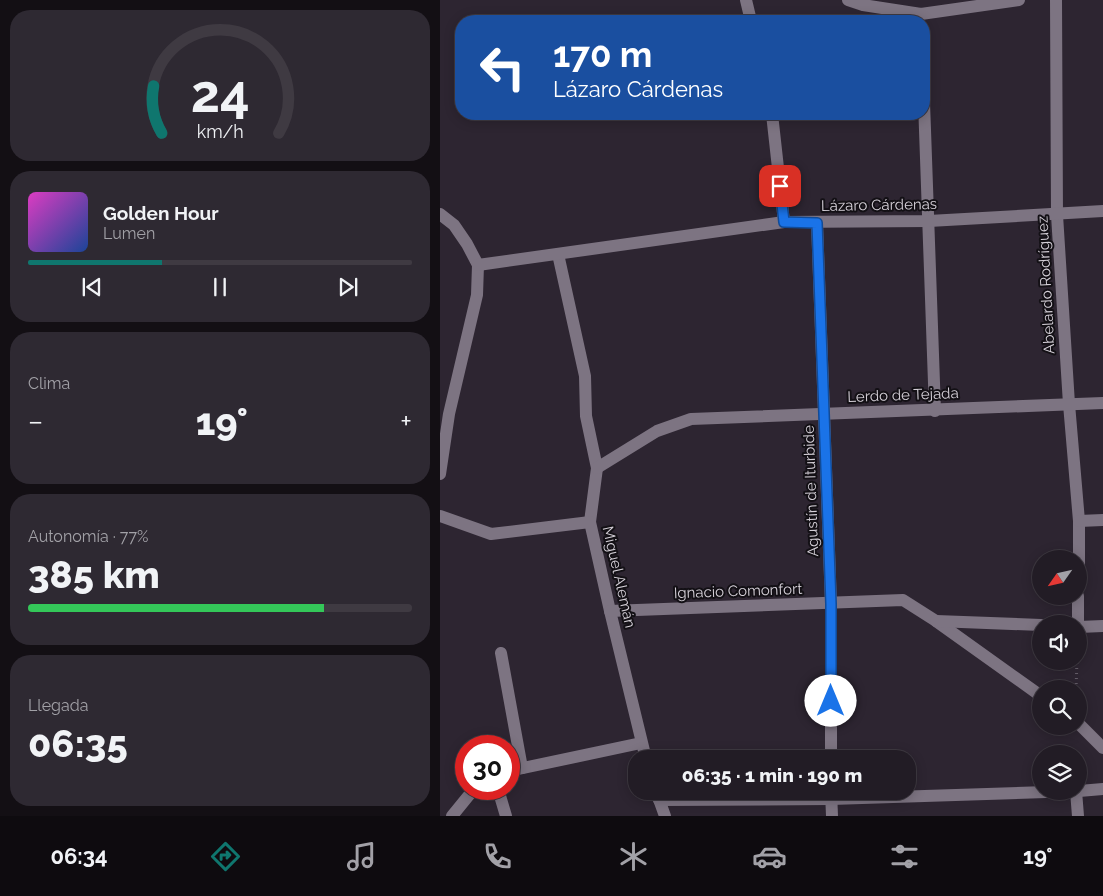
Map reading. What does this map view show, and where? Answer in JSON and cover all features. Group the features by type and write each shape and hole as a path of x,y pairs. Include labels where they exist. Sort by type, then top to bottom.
{"street":[{"path":"746,0 750,15"},
{"path":"848,0 863,5 921,14 1019,0"},
{"name":"Abelardo Rodríguez","path":"1056,0 1057,215 1069,404 1079,521 1079,550"},
{"path":"773,120 784,222"},
{"path":"925,120 934,411"},
{"name":"Lázaro Cárdenas","path":"478,265 784,222 929,221 1103,211"},
{"path":"440,214 454,225 478,265 477,294 445,414 440,474"},
{"name":"Agustín de Iturbide","path":"817,223 831,604 831,750"},
{"name":"Miguel Alemán","path":"558,254 585,376 586,416 597,468 590,522 643,750"},
{"name":"Lerdo de Tejada","path":"597,468 657,431 691,419 1103,403"},
{"path":"440,516 490,534 590,522"},
{"path":"1079,521 1103,520"},
{"name":"Ignacio Comonfort","path":"610,611 902,600 936,621 1032,625"},
{"path":"936,621 1032,690"},
{"path":"1087,625 1103,626"},
{"path":"501,653 511,735"},
{"path":"1087,732 1103,748"},
{"path":"520,769 641,743"},
{"path":"1087,791 1103,790"},
{"path":"916,794 1032,792"},
{"path":"452,816 465,800"},
{"path":"501,800 506,816"},
{"path":"659,800 665,816"},
{"path":"831,800 832,816"},
{"path":"1077,800 1078,816"}],"route":[{"path":"780,186 784,222 817,223 831,604 831,701"}]}
